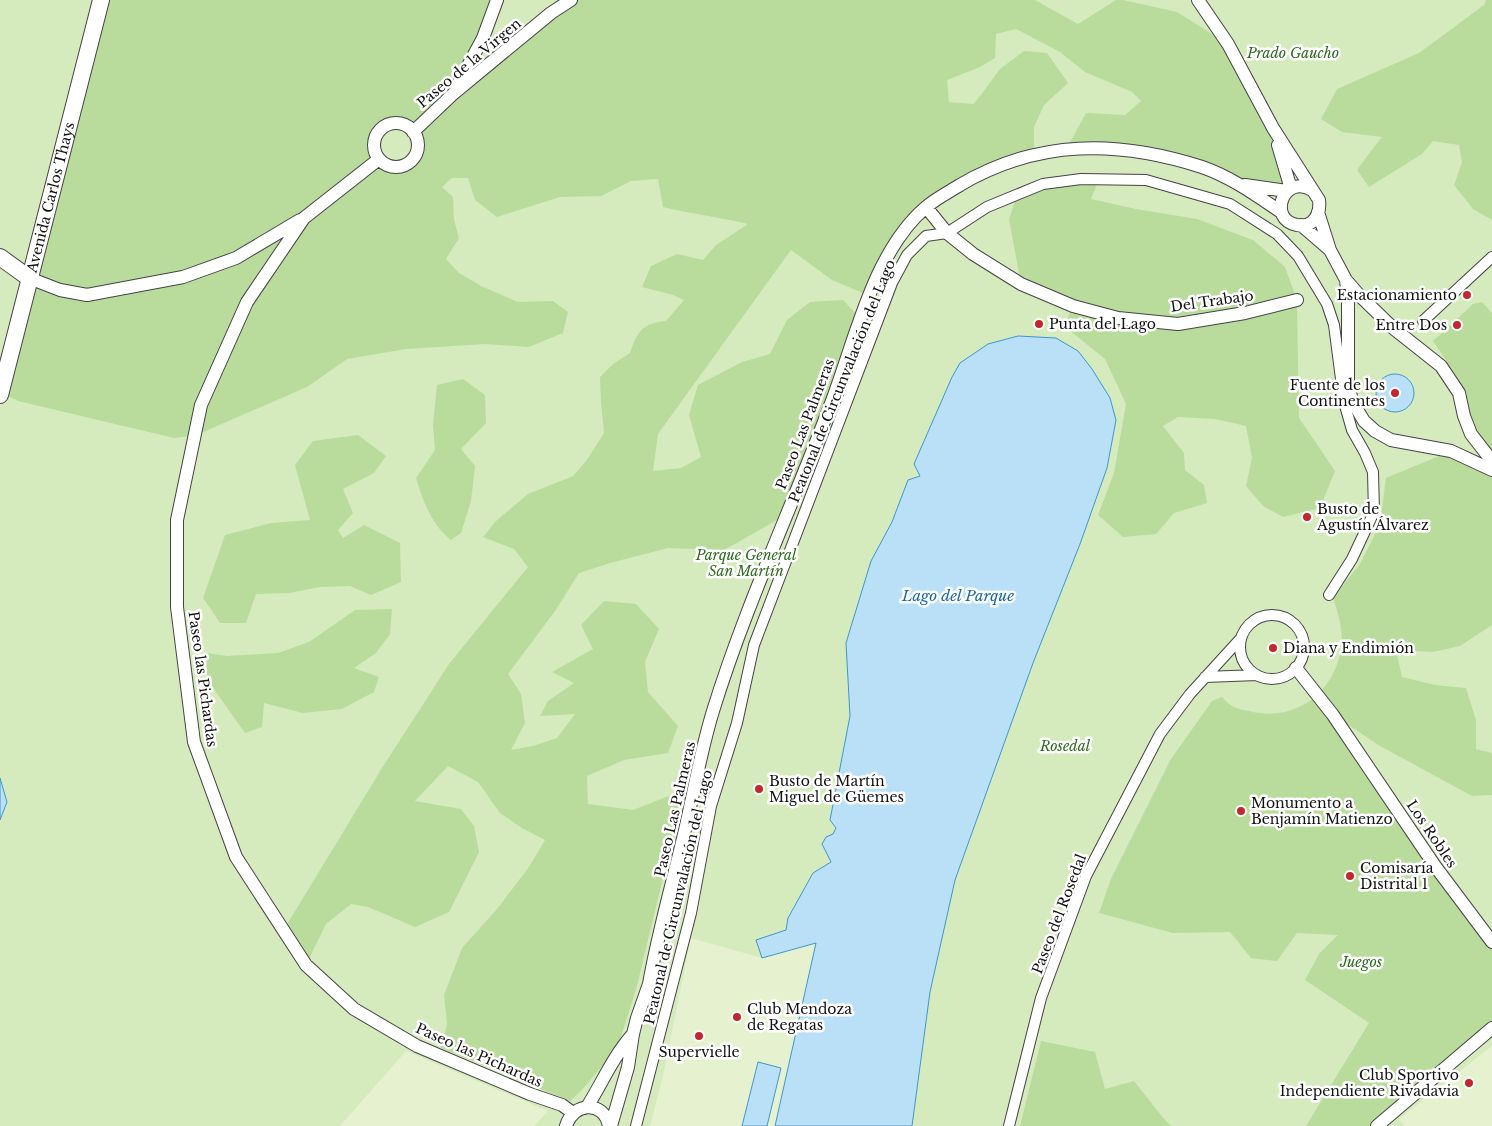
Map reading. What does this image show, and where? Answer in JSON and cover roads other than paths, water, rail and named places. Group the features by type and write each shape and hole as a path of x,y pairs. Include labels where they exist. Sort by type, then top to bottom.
{"street":[{"name":"Avenida Carlos Thays","path":"0,395 101,0"},
{"path":"454,93 483,38 497,0"},
{"name":"Paseo de la Virgen","path":"412,132 454,93 551,13 571,0"},
{"path":"1198,0 1228,44 1273,128 1319,200 1318,212 1330,250 1346,280 1393,328 1441,366 1459,393 1464,416 1471,434 1492,462"},
{"path":"400,124 412,132 416,138 417,151 409,162 397,167 390,166 379,159 375,152 375,138 385,126 400,124"},
{"path":"1273,128 1289,190"},
{"name":"Paseo Las Palmeras","path":"633,1034 649,984 712,714 742,626 833,398 880,270 902,231 926,207 977,175 1034,155 1067,148 1104,148 1151,154 1203,168 1240,184"},
{"name":"Paseo las Pichardas","path":"379,159 304,218 247,302 201,405 177,520 177,607 194,742 236,857 306,965 354,1009 417,1046 530,1094 562,1105 573,1113"},
{"name":"Peatonal de Circunvalación del Lago","path":"636,1126 691,913 711,806 737,723 754,645 892,283 907,255 926,236 946,233 987,207 1043,184 1081,179 1146,180 1230,204 1277,234 1298,256 1327,304 1334,325 1344,402 1352,430 1373,472 1374,512 1352,559 1329,595"},
{"path":"1240,184 1289,190"},
{"path":"1240,184 1281,212 1289,222 1301,226 1330,250"},
{"path":"1281,212 1280,204 1282,197 1289,190 1299,186 1312,190"},
{"name":"Del Trabajo","path":"926,207 946,233 973,254 1021,284 1074,306 1118,318 1178,324 1245,313 1297,300"},
{"path":"1301,226 1312,222 1318,212"},
{"path":"0,257 29,278 60,290 87,295 183,277 236,258 304,218"},
{"path":"1423,322 1492,257"},
{"path":"1346,280 1349,316 1348,383 1352,401 1364,421 1375,431 1391,440 1451,451 1492,470"},
{"path":"1270,615 1287,619 1297,628 1303,640 1304,653 1296,668 1288,675 1278,679 1267,679 1257,675 1244,664 1241,656 1241,638 1252,622 1270,615"},
{"name":"Paseo del Rosedal","path":"1009,1126 1041,998 1086,876 1160,734 1179,707 1241,638"},
{"name":"Los Robles","path":"1296,668 1328,708 1434,866 1492,942"},
{"path":"1205,677 1257,675"},
{"path":"1377,1126 1492,1028"},
{"path":"587,1107 606,1078 620,1048 633,1034"},
{"path":"610,1126 632,1052 633,1034"},
{"path":"566,1126 573,1113 587,1107 600,1111 610,1126"}],"water":[{"name":"Lago del Parque","path":"1018,336 1056,338 1078,351 1110,398 1116,420 1107,468 1080,544 1033,663 955,880 930,992 912,1126 775,1126 816,943 762,958 756,940 786,930 788,918 813,873 831,862 822,844 826,837 833,834 836,828 830,820 850,716 846,643 871,561 892,522 908,480 920,476 914,464 960,363 988,344"},
{"path":"1395,374 1402,375 1408,380 1413,386 1413,400 1408,406 1402,411 1395,412 1388,411 1382,406 1377,400 1376,393 1377,386 1382,380 1388,375"},
{"path":"0,778 7,802 0,820"},
{"path":"758,1062 781,1068 767,1126 742,1126"}],"place":[{"name":"Estacionamiento","path":"1467,295"},
{"name":"Punta del Lago","path":"1039,324"},
{"name":"Entre Dos","path":"1457,325"},
{"name":"Fuente de los Continentes","path":"1395,393"},
{"name":"Busto de Agustín Álvarez","path":"1307,517"},
{"name":"Diana y Endimión","path":"1273,648"},
{"name":"Busto de Martín Miguel de Güemes","path":"759,789"},
{"name":"Monumento a Benjamín Matienzo","path":"1241,811"},
{"name":"Comisaría Distrital 1","path":"1350,876"},
{"name":"Club Mendoza de Regatas","path":"737,1017"},
{"name":"Supervielle","path":"699,1036"},
{"name":"Club Sportivo Independiente Rivadavia","path":"1469,1083"}],"park label":[{"name":"Prado Gaucho","path":"1293,53"},
{"name":"Parque General San Martín","path":"746,564"},
{"name":"Rosedal","path":"1065,746"},
{"name":"Juegos","path":"1361,962"}]}
